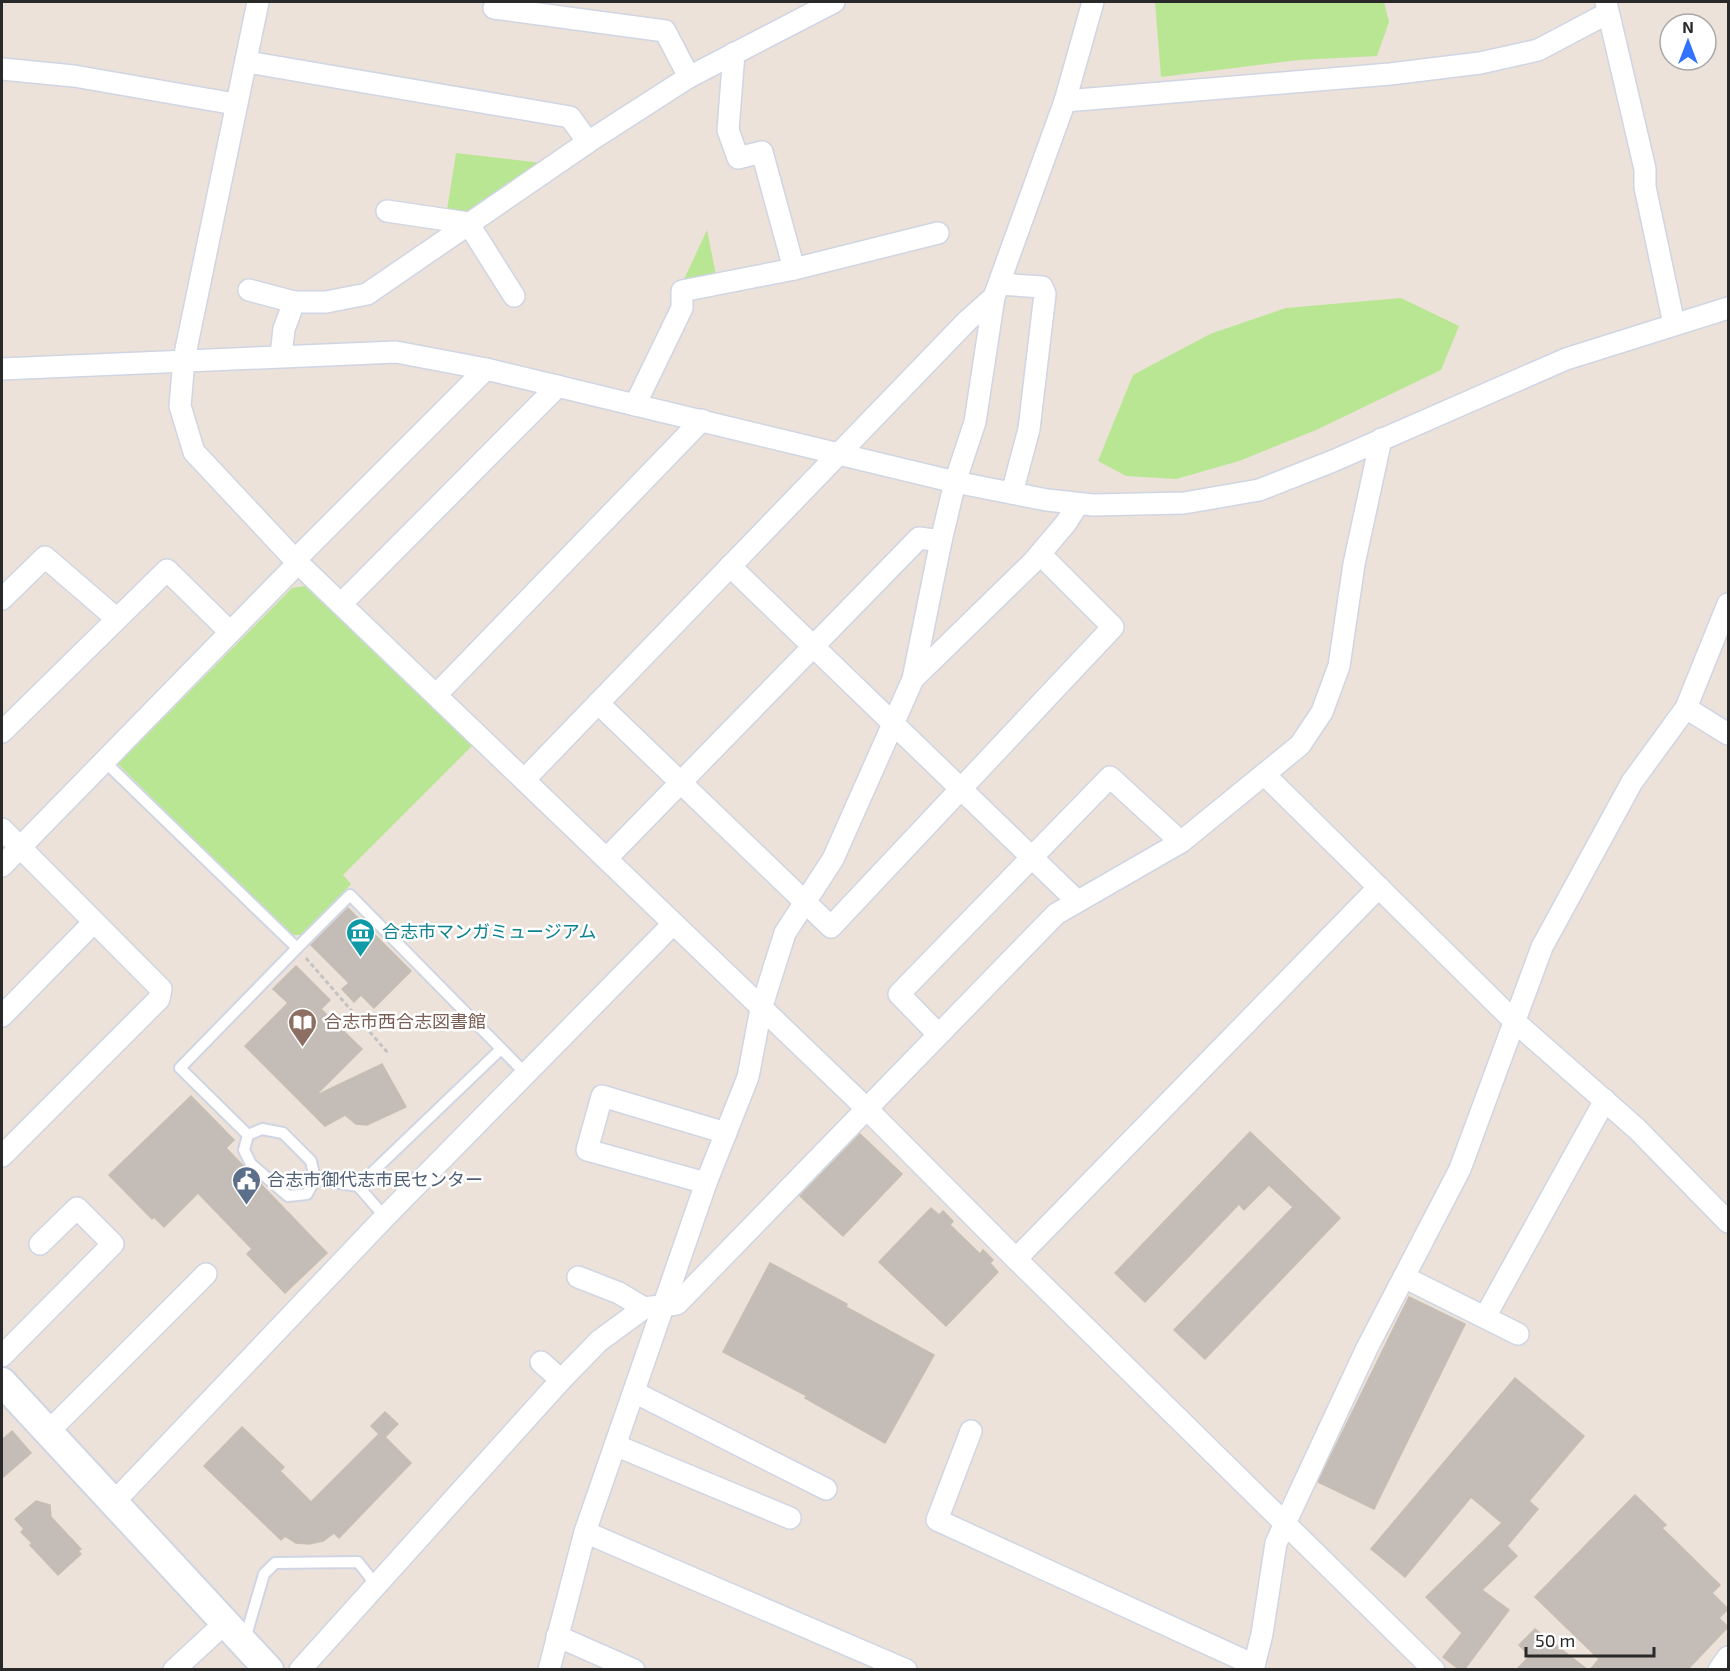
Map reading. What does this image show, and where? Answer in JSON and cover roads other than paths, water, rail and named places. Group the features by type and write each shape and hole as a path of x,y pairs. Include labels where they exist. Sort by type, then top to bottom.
{"street":[{"path":"258,2 247,62 235,104 184,359 180,406 194,452 298,563 437,694 760,1009 866,1108 1016,1259 1434,1670"},
{"path":"249,290 294,302 326,302 367,294 588,142 689,77 834,2"},
{"path":"549,1670 585,1532 634,1392 654,1307 748,1077 760,1009 785,933 833,859 913,679 940,541 955,482 975,422 997,290 1065,101 1094,2"},
{"path":"1065,101 1390,74 1480,63 1538,50 1607,7 1645,169 1645,187 1674,324"},
{"path":"494,8 665,31 689,77"},
{"path":"734,53 728,130 738,158 762,152 794,269"},
{"path":"247,62 570,117 588,142"},
{"path":"2,69 74,76 235,104"},
{"path":"387,211 468,223 514,296"},
{"path":"635,405 682,308 682,291 794,269 938,233"},
{"path":"524,780 997,290 1042,287 1046,294 1029,429 1012,493"},
{"path":"281,355 284,329 294,302"},
{"path":"2,369 184,359 396,352 486,369 955,482 1012,493 1078,504 1184,503 1224,498 1259,490 1566,359 1728,308"},
{"path":"2,866 298,563 302,554 486,369"},
{"path":"341,604 558,386"},
{"path":"437,694 702,420"},
{"path":"300,1670 561,1380 599,1341 654,1307 677,1304 1056,914 1076,900 1181,842 1300,745 1322,712 1340,666 1354,564 1381,439"},
{"path":"913,679 977,619 1040,554 1066,523 1078,504"},
{"path":"606,858 919,538 940,541"},
{"path":"598,703 831,927 1113,627 1040,554"},
{"path":"2,599 45,557 117,619"},
{"path":"730,566 1076,900"},
{"path":"2,732 167,570 230,632"},
{"path":"971,1431 937,1520 1253,1667 1262,1634 1276,1543 1367,1348 1460,1169 1542,946 1632,782 1686,708 1728,604"},
{"path":"1686,708 1728,734"},
{"path":"1265,775 1513,1020 1637,1129 1728,1219"},
{"path":"938,1034 899,994 1110,777 1181,842"},
{"path":"2,829 161,989 159,999 2,1156"},
{"path":"1016,1259 1379,887"},
{"path":"2,1016 94,922"},
{"path":"114,1502 385,1217 673,924"},
{"path":"706,1183 587,1150 602,1096 726,1132"},
{"path":"1485,1317 1605,1100"},
{"path":"2,1356 113,1244 77,1208 40,1244"},
{"path":"48,1432 206,1274"},
{"path":"1404,1276 1518,1334"},
{"path":"578,1277 654,1307"},
{"path":"541,1362 561,1380"},
{"path":"2,1382 269,1670"},
{"path":"634,1392 826,1489"},
{"path":"615,1445 790,1518"},
{"path":"585,1532 906,1670"},
{"path":"174,1670 234,1633"},
{"path":"557,1636 634,1670"},
{"path":"1719,1670 1728,1657"}],"lane":[{"path":"104,761 297,948"},
{"path":"248,1135 180,1068 350,895 525,1073"},
{"path":"358,1186 501,1049"},
{"path":"262,1129 283,1132 311,1161 315,1179 308,1194 288,1196 251,1164 244,1150 248,1135 262,1129"},
{"path":"315,1179 358,1186 385,1217"},
{"path":"234,1633 264,1574 275,1563 358,1562 376,1585"}],"place":[{"name":"合志市マンガミュージアム","path":"361,958"},
{"name":"合志市西合志図書館","path":"303,1048"},
{"name":"合志市御代志市民センター","path":"246,1206"}]}
